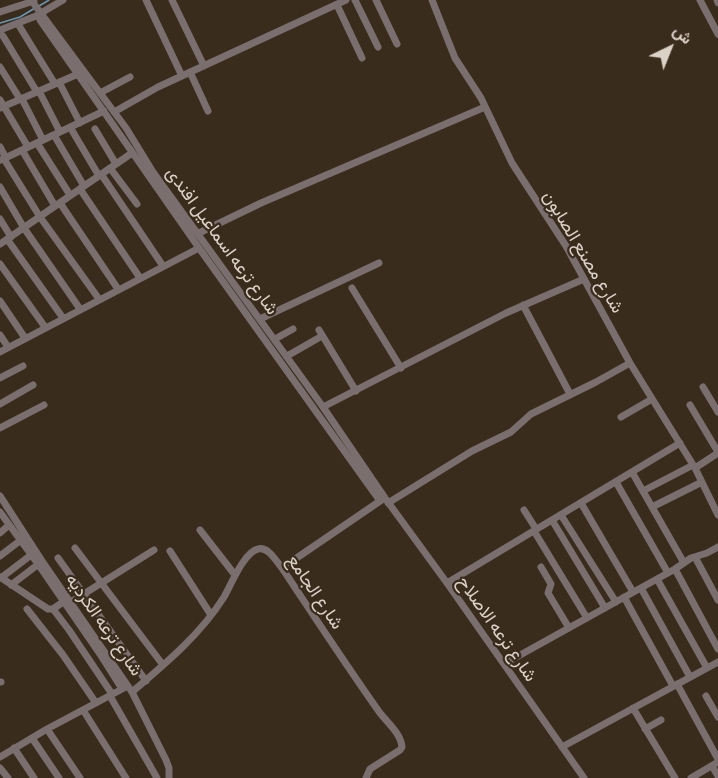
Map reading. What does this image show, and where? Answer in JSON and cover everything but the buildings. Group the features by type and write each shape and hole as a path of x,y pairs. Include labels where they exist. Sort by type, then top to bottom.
{"street":[{"path":"63,0 2,33 38,92 82,188 140,278"},
{"path":"146,0 182,76"},
{"path":"172,0 204,66"},
{"path":"355,0 378,47"},
{"path":"376,0 398,44"},
{"name":"شارع مصنع الصابون","path":"432,0 455,58 485,107 512,163 551,221 630,363 694,467 717,512"},
{"path":"0,12 33,1"},
{"name":"شارع ترعه اسماعيل افندى","path":"33,1 78,74 132,153 199,248 220,270 275,339 384,500"},
{"path":"703,1 718,33"},
{"path":"114,112 190,72 341,2 362,58"},
{"name":"شارع ترعه اسماعيل افندى","path":"39,14 126,128 153,172 199,233 220,270 384,500"},
{"path":"18,24 80,123"},
{"path":"0,67 21,99 40,141 70,195"},
{"path":"190,72 208,111"},
{"path":"78,74 21,99 1,105 57,204 118,289"},
{"path":"100,93 130,77"},
{"path":"199,233 261,203 485,107"},
{"path":"3,159 104,111"},
{"path":"70,127 163,266"},
{"path":"95,129 113,166 137,204"},
{"path":"0,147 3,159 40,217 99,299"},
{"path":"0,244 132,153"},
{"path":"0,187 24,228 80,309"},
{"path":"0,219 9,238 63,318"},
{"path":"0,352 199,248"},
{"path":"260,319 379,263"},
{"path":"0,264 45,327"},
{"path":"323,407 523,305 584,279"},
{"path":"352,288 401,368"},
{"path":"0,301 25,338"},
{"path":"523,305 570,394"},
{"path":"275,339 293,329"},
{"path":"286,356 320,333 356,391"},
{"path":"0,335 8,347"},
{"path":"282,568 384,500 511,432 531,414 630,363"},
{"path":"0,378 23,366"},
{"path":"0,404 33,385"},
{"path":"703,387 718,412"},
{"path":"621,417 652,399"},
{"path":"0,428 44,405"},
{"path":"643,492 694,467 718,452 690,405"},
{"path":"447,583 680,444"},
{"path":"632,472 684,563"},
{"path":"616,482 718,649"},
{"path":"652,507 702,482"},
{"name":"شارع ترعه الكرديه","path":"0,496 40,563 100,654 127,689 166,760 169,778"},
{"name":"شارع ترعه الاصلاح","path":"384,500 447,583 584,778"},
{"path":"581,503 633,592"},
{"path":"524,510 587,618"},
{"name":"شارع ترعه الكرديه","path":"0,512 31,555 40,563"},
{"path":"561,514 616,602"},
{"path":"552,520 605,608"},
{"path":"0,532 9,525"},
{"path":"200,530 235,575"},
{"path":"0,556 21,540"},
{"path":"504,664 684,563 718,547"},
{"path":"75,548 163,665"},
{"name":"شارع الجامع","path":"0,757 111,695 146,681 201,628 225,595 245,560 260,548 270,553 282,568 355,677 400,738 402,747 400,750 370,769 366,778"},
{"path":"31,555 1,578 44,607 53,609 84,594 154,550"},
{"path":"170,551 211,615"},
{"path":"695,557 718,600"},
{"path":"58,558 146,681"},
{"path":"11,585 40,563"},
{"path":"541,567 551,584 548,591 555,599 569,628"},
{"path":"657,579 707,668"},
{"path":"641,588 690,677"},
{"path":"624,597 716,762 718,776"},
{"path":"27,609 63,655 96,703"},
{"path":"53,609 111,695 157,778"},
{"path":"562,747 718,662"},
{"path":"706,696 718,717"},
{"path":"633,708 675,778"},
{"path":"83,710 126,778"},
{"path":"645,729 661,720"},
{"path":"47,729 80,778"},
{"path":"32,738 59,778"},
{"path":"14,748 34,778"},
{"path":"691,778 716,762"},
{"path":"0,768 8,778"}],"waterway":[{"path":"39,6 49,0"},
{"path":"0,23 20,17 35,8"}]}
